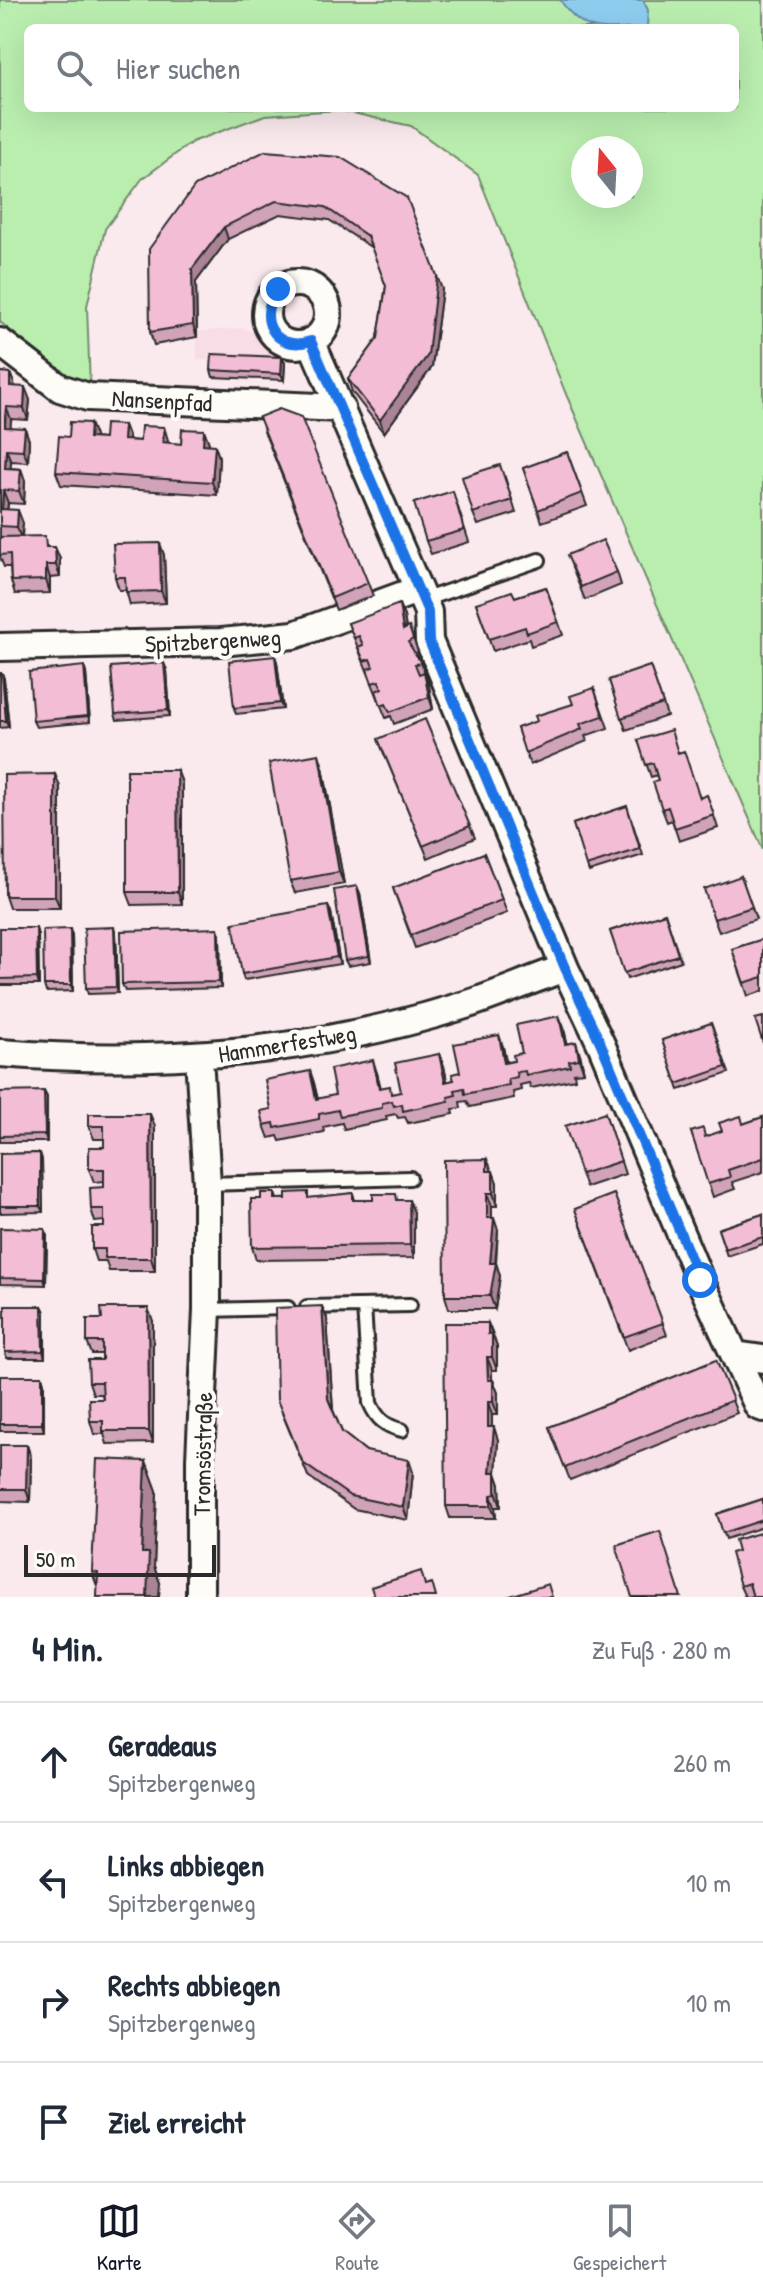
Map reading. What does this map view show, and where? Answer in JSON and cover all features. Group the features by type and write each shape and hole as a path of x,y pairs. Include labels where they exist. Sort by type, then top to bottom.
{"street":[{"path":"311,341 428,612 429,641 565,968 601,1044 700,1280 758,1406 763,1408"},
{"name":"Nansenpfad","path":"0,342 60,388 88,397 341,408"},
{"name":"Spitzbergenweg","path":"0,647 221,642 294,635 420,595"},
{"name":"Hammerfestweg","path":"0,1053 60,1057 199,1057 300,1044 395,1025 464,1006 565,968"},
{"name":"Tromsöstraße","path":"199,1057 207,1184 200,1597"},
{"path":"735,1355 763,1359"}],"lane":[{"path":"420,595 539,560"},
{"path":"207,1184 410,1178"},
{"path":"207,1310 410,1305"},
{"path":"364,1306 370,1403 376,1415 388,1426 402,1430"}],"shaded area":[{"path":"244,328 263,338 285,363 284,380 213,377 214,360 197,360 197,332"}],"green space":[{"path":"0,0 763,0 763,850 566,394 478,175 411,126 348,112 739,112 739,24 24,24 24,112 309,112 265,115 192,142 142,179 105,229 87,306 90,388 61,371 0,322"}],"water":[{"path":"560,0 643,0 648,10 647,24 585,24"}],"building":[{"path":"265,151 340,157 407,198 437,276 428,355 380,420 348,379 378,338 386,286 367,236 325,207 276,201 224,227 192,269 193,325 150,332 149,249 195,186"},
{"path":"212,354 282,357 281,374 211,370"},
{"path":"0,372 10,373 10,386 25,387 24,408 6,407 5,417 5,427 25,428 23,450 6,449 5,468 21,469 19,491 3,490 2,509 18,510 17,527 0,526"},
{"path":"279,409 301,417 368,583 332,598 259,417"},
{"path":"70,422 90,423 89,438 104,439 105,424 124,425 123,440 140,441 141,426 164,427 163,442 181,444 182,429 204,430 203,444 215,445 212,482 56,472 59,436 69,437"},
{"path":"567,452 582,493 538,510 523,468"},
{"path":"500,465 512,500 473,513 462,477"},
{"path":"453,491 464,530 426,541 414,503"},
{"path":"45,536 46,547 55,547 56,565 46,565 46,580 11,581 10,554 0,555 0,537"},
{"path":"603,540 617,572 581,587 567,555"},
{"path":"160,543 161,591 126,592 125,577 115,577 113,544"},
{"path":"546,587 558,622 527,633 525,627 489,639 476,603 512,591 515,597"},
{"path":"399,604 403,630 409,627 413,639 408,642 421,663 415,664 419,674 424,672 429,697 390,712 386,704 381,706 376,691 382,688 379,681 372,683 367,669 373,667 370,659 364,661 358,647 363,645 359,636 354,638 348,623"},
{"path":"275,656 280,703 234,708 229,661"},
{"path":"164,663 168,710 115,714 111,667"},
{"path":"84,666 88,716 33,721 29,672"},
{"path":"650,666 663,704 621,718 609,680"},
{"path":"2,673 6,721 0,721"},
{"path":"594,688 603,716 580,724 582,729 525,753 517,728 537,721 535,716 573,704 570,696"},
{"path":"425,719 470,826 423,846 378,739"},
{"path":"671,730 678,753 684,751 700,798 707,795 714,815 675,828 668,807 662,809 653,782 658,780 653,763 646,765 638,740"},
{"path":"319,754 339,872 290,881 269,763"},
{"path":"127,770 177,770 178,892 127,892"},
{"path":"55,774 55,896 5,896 4,775"},
{"path":"627,806 640,849 586,866 573,824"},
{"path":"484,853 502,900 411,935 393,888"},
{"path":"741,876 752,907 714,919 704,889"},
{"path":"357,886 369,956 345,960 334,890"},
{"path":"328,906 337,957 242,974 233,923"},
{"path":"665,913 678,955 624,973 610,931"},
{"path":"114,927 116,987 86,988 84,928"},
{"path":"0,928 36,928 37,978 0,979"},
{"path":"218,928 219,982 122,984 121,931"},
{"path":"70,929 71,985 44,985 43,930"},
{"path":"763,939 763,977 744,983 732,949"},
{"path":"559,1016 565,1044 576,1042 579,1059 569,1061 570,1066 526,1075 525,1071 516,1072 517,1077 508,1079 509,1085 465,1094 464,1088 455,1090 456,1095 448,1097 449,1101 403,1111 402,1104 394,1106 392,1101 382,1103 382,1108 340,1116 338,1110 319,1114 319,1119 275,1128 274,1123 264,1125 261,1111 271,1109 265,1080 310,1071 316,1099 335,1095 330,1069 373,1060 379,1088 390,1086 391,1094 401,1092 395,1063 439,1054 445,1082 454,1080 452,1074 460,1072 454,1044 499,1035 504,1063 514,1061 513,1055 522,1053 516,1025"},
{"path":"763,1017 763,1043 755,1019"},
{"path":"711,1023 726,1067 677,1084 662,1040"},
{"path":"44,1091 45,1135 0,1136 0,1092"},
{"path":"605,1113 621,1161 581,1174 565,1126"},
{"path":"89,1114 150,1114 151,1258 105,1258 105,1249 92,1249 92,1227 104,1227 104,1209 91,1209 90,1188 104,1187 104,1169 89,1169 89,1147 104,1147 104,1126 89,1126"},
{"path":"741,1116 743,1124 763,1117 763,1158 728,1170 730,1177 708,1184 691,1132 703,1128 705,1137 722,1131 719,1123"},
{"path":"40,1153 40,1206 0,1206 0,1154"},
{"path":"487,1159 487,1171 493,1171 493,1193 487,1193 487,1218 494,1218 490,1263 496,1263 490,1296 445,1296 444,1160"},
{"path":"308,1192 308,1198 353,1193 353,1200 373,1200 373,1194 396,1194 397,1200 409,1200 410,1245 252,1247 251,1199 261,1199 261,1193 275,1193 275,1199 286,1199 286,1193"},
{"path":"614,1194 663,1323 624,1337 575,1209"},
{"path":"763,1214 763,1237 725,1249 718,1229"},
{"path":"0,1228 45,1229 44,1279 0,1278"},
{"path":"5,1306 42,1306 43,1351 5,1352"},
{"path":"322,1306 328,1399 342,1432 366,1451 409,1460 403,1507 350,1496 303,1463 277,1400 275,1308"},
{"path":"101,1308 148,1308 149,1431 103,1431 103,1421 90,1421 89,1399 103,1399 102,1382 89,1382 88,1360 102,1360 102,1342 87,1342 87,1319 102,1319"},
{"path":"444,1323 488,1323 488,1334 492,1333 492,1357 487,1357 488,1380 493,1380 493,1402 488,1402 488,1427 494,1427 490,1472 496,1472 496,1494 491,1495 491,1506 446,1506"},
{"path":"716,1360 733,1400 565,1468 549,1427"},
{"path":"0,1376 42,1376 42,1424 0,1424"},
{"path":"0,1445 27,1445 26,1489 0,1489"},
{"path":"97,1459 146,1461 142,1553 149,1553 147,1597 97,1597 98,1573 92,1572"},
{"path":"763,1499 763,1520 723,1533 717,1514"},
{"path":"660,1531 681,1597 632,1597 616,1545"},
{"path":"763,1532 763,1597 753,1597 749,1583 740,1586 731,1553 738,1551 735,1540"},
{"path":"421,1571 425,1585 432,1583 436,1597 372,1597 371,1587"},
{"path":"548,1584 552,1597 507,1597"}],"route":[{"path":"278,289 266,309 269,326 275,336 289,344 301,345 311,341 428,612 429,641 565,968 601,1044 700,1280"}]}
